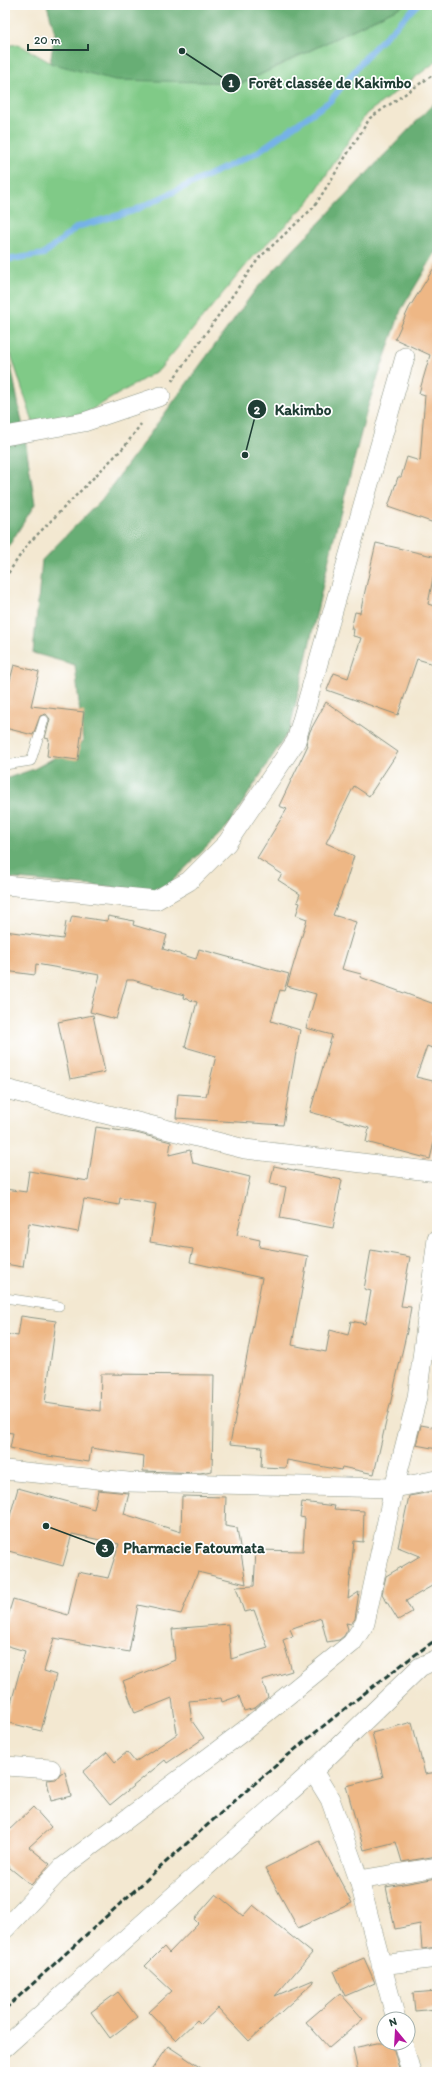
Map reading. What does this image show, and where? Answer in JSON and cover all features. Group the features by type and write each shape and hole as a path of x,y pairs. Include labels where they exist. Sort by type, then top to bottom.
{"street":[{"path":"5,885 156,900 189,881 227,843 296,741 405,357"},
{"path":"5,436 84,422 161,396"},
{"path":"5,1089 245,1149 437,1172"},
{"path":"5,1929 63,1867 245,1730 352,1643 365,1623 394,1488 418,1398 437,1239"},
{"path":"5,1470 128,1482 394,1488 437,1480"},
{"path":"5,2047 313,1771 420,1667 437,1659"},
{"path":"5,1766 51,1769"},
{"path":"313,1771 330,1799 359,1880 394,2011"},
{"path":"359,1880 437,1867"},
{"path":"381,1964 437,1958"},
{"path":"405,2051 411,2072"}],"lane":[{"path":"5,765 31,761 44,720"},
{"path":"5,1298 59,1306"}],"path":[{"path":"161,396 258,258 314,206 370,118 437,72"},
{"path":"5,578 27,545 125,446 143,421"}],"green space":[{"path":"47,5 404,5 243,83 115,80 50,63 55,33"},
{"path":"404,5 437,5 437,61 366,114 308,203 253,257 159,370 86,413 33,422 5,336 5,46 18,44 51,63 243,83"},
{"path":"437,100 437,250 401,310 368,406 333,541 290,729 227,827 161,892 5,878 5,779 34,769 83,742 75,665 33,653 42,560 102,499 256,289"},
{"path":"5,336 24,432 35,504 5,552"}],"building":[{"path":"437,263 437,524 388,507 398,477 401,477 407,457 420,461 425,395 419,393 430,355 395,339 409,308"},
{"path":"376,543 437,557 428,604 437,607 437,665 417,659 398,715 327,690 334,673 348,678 361,638 353,636 354,629 351,629 355,612 360,613"},
{"path":"14,665 39,672 31,706 84,712 78,760 47,756 49,739 45,738 50,719 46,714 40,716 33,735 5,728 5,699"},
{"path":"326,702 398,752 369,796 354,786 326,843 354,856 345,885 333,915 356,922 342,969 361,974 360,977 437,1005 437,1050 427,1046 416,1077 437,1082 437,1115 432,1133 436,1134 430,1159 366,1142 369,1128 310,1112 332,1035 306,1028 316,994 287,986 307,919 296,915 300,903 297,902 300,894 278,880 282,874 257,858 287,809 279,806 308,745 306,744 310,731"},
{"path":"72,916 107,921 108,916 134,921 133,925 167,935 163,949 196,959 199,949 289,974 284,991 280,990 271,1021 300,1030 283,1125 176,1118 178,1094 206,1096 216,1056 185,1047 197,1002 183,998 184,995 133,980 127,980 116,1019 90,1012 100,975 36,964 35,975 5,971 5,931 63,939 66,922 70,923"},
{"path":"93,1015 105,1072 70,1079 58,1022"},
{"path":"96,1127 136,1133 171,1142 169,1155 190,1150 193,1163 250,1177 237,1235 260,1240 259,1247 308,1256 292,1345 326,1352 330,1330 348,1335 351,1321 365,1324 371,1291 364,1289 371,1250 410,1257 401,1306 411,1307 407,1331 374,1474 342,1467 341,1470 287,1460 286,1468 261,1467 262,1447 230,1444 262,1278 190,1262 193,1249 150,1242 156,1204 120,1198 119,1205 84,1199 78,1232 29,1223 23,1267 5,1264 5,1189 26,1192 29,1171 88,1181"},
{"path":"274,1166 342,1180 333,1228 280,1218 286,1187 270,1184"},
{"path":"21,1316 56,1321 45,1403 100,1411 101,1374 214,1375 212,1471 200,1473 143,1471 144,1456 91,1448 89,1462 41,1455 10,1448 13,1433 5,1432 5,1334 18,1336"},
{"path":"421,1425 437,1428 437,1449 416,1445"},
{"path":"18,1488 94,1509 98,1490 129,1493 124,1514 181,1532 182,1496 226,1497 225,1526 237,1528 246,1584 198,1572 181,1614 138,1605 129,1652 54,1638 44,1671 56,1675 41,1731 6,1722 25,1651 5,1645 5,1625 13,1599 68,1615 78,1572 108,1578 119,1544 72,1534 63,1566 5,1550 5,1533"},
{"path":"437,1491 437,1583 406,1601 412,1612 398,1620 382,1594 386,1576 420,1556 398,1547 409,1496"},
{"path":"302,1502 335,1506 334,1509 364,1511 363,1542 354,1541 348,1599 359,1592 355,1619 351,1624 346,1623 348,1629 344,1636 339,1640 327,1642 321,1618 290,1629 293,1636 283,1640 292,1671 262,1680 268,1697 255,1708 244,1711 239,1696 222,1702 221,1698 189,1701 192,1721 204,1738 167,1763 165,1760 110,1805 83,1772 107,1752 115,1762 127,1752 135,1762 177,1734 172,1698 135,1713 123,1681 175,1660 172,1629 228,1624 231,1659 268,1648 254,1610 244,1612 236,1587 254,1586 256,1550 303,1551 305,1518 300,1517"},
{"path":"412,1722 425,1774 437,1772 437,1856 402,1862 396,1842 364,1850 346,1786 383,1777 372,1733"},
{"path":"65,1772 71,1796 51,1801 47,1780 56,1779 61,1773"},
{"path":"33,1807 51,1827 29,1847 50,1864 31,1885 5,1864 5,1834"},
{"path":"319,1841 352,1903 298,1928 265,1868"},
{"path":"437,1878 437,1947 422,1949 420,1924 395,1929 386,1887"},
{"path":"216,1894 243,1916 253,1905 312,1953 275,1996 313,1980 314,1982 249,2041 218,2008 201,2024 197,2020 176,2040 149,2012 172,1991 145,1966 164,1947 169,1953 198,1923 194,1919"},
{"path":"364,1958 375,1983 345,1996 334,1971"},
{"path":"437,1991 437,2009 415,2011 413,1993"},
{"path":"118,1992 137,2017 110,2038 91,2012"},
{"path":"340,1993 363,2019 329,2048 306,2022"},
{"path":"376,2043 376,2051 394,2051 400,2072 358,2072 353,2048"},
{"path":"168,2046 207,2072 150,2072"}],"waterway":[{"path":"5,260 44,254 77,227 133,211 256,153 330,101 370,52 417,5"}],"railway":[{"path":"5,2009 163,1865 270,1771 324,1725 437,1639"}],"place":[{"name":"Forêt classée de Kakimbo","path":"182,51"},
{"name":"Kakimbo","path":"245,455"},
{"name":"Pharmacie Fatoumata","path":"46,1526"}]}
